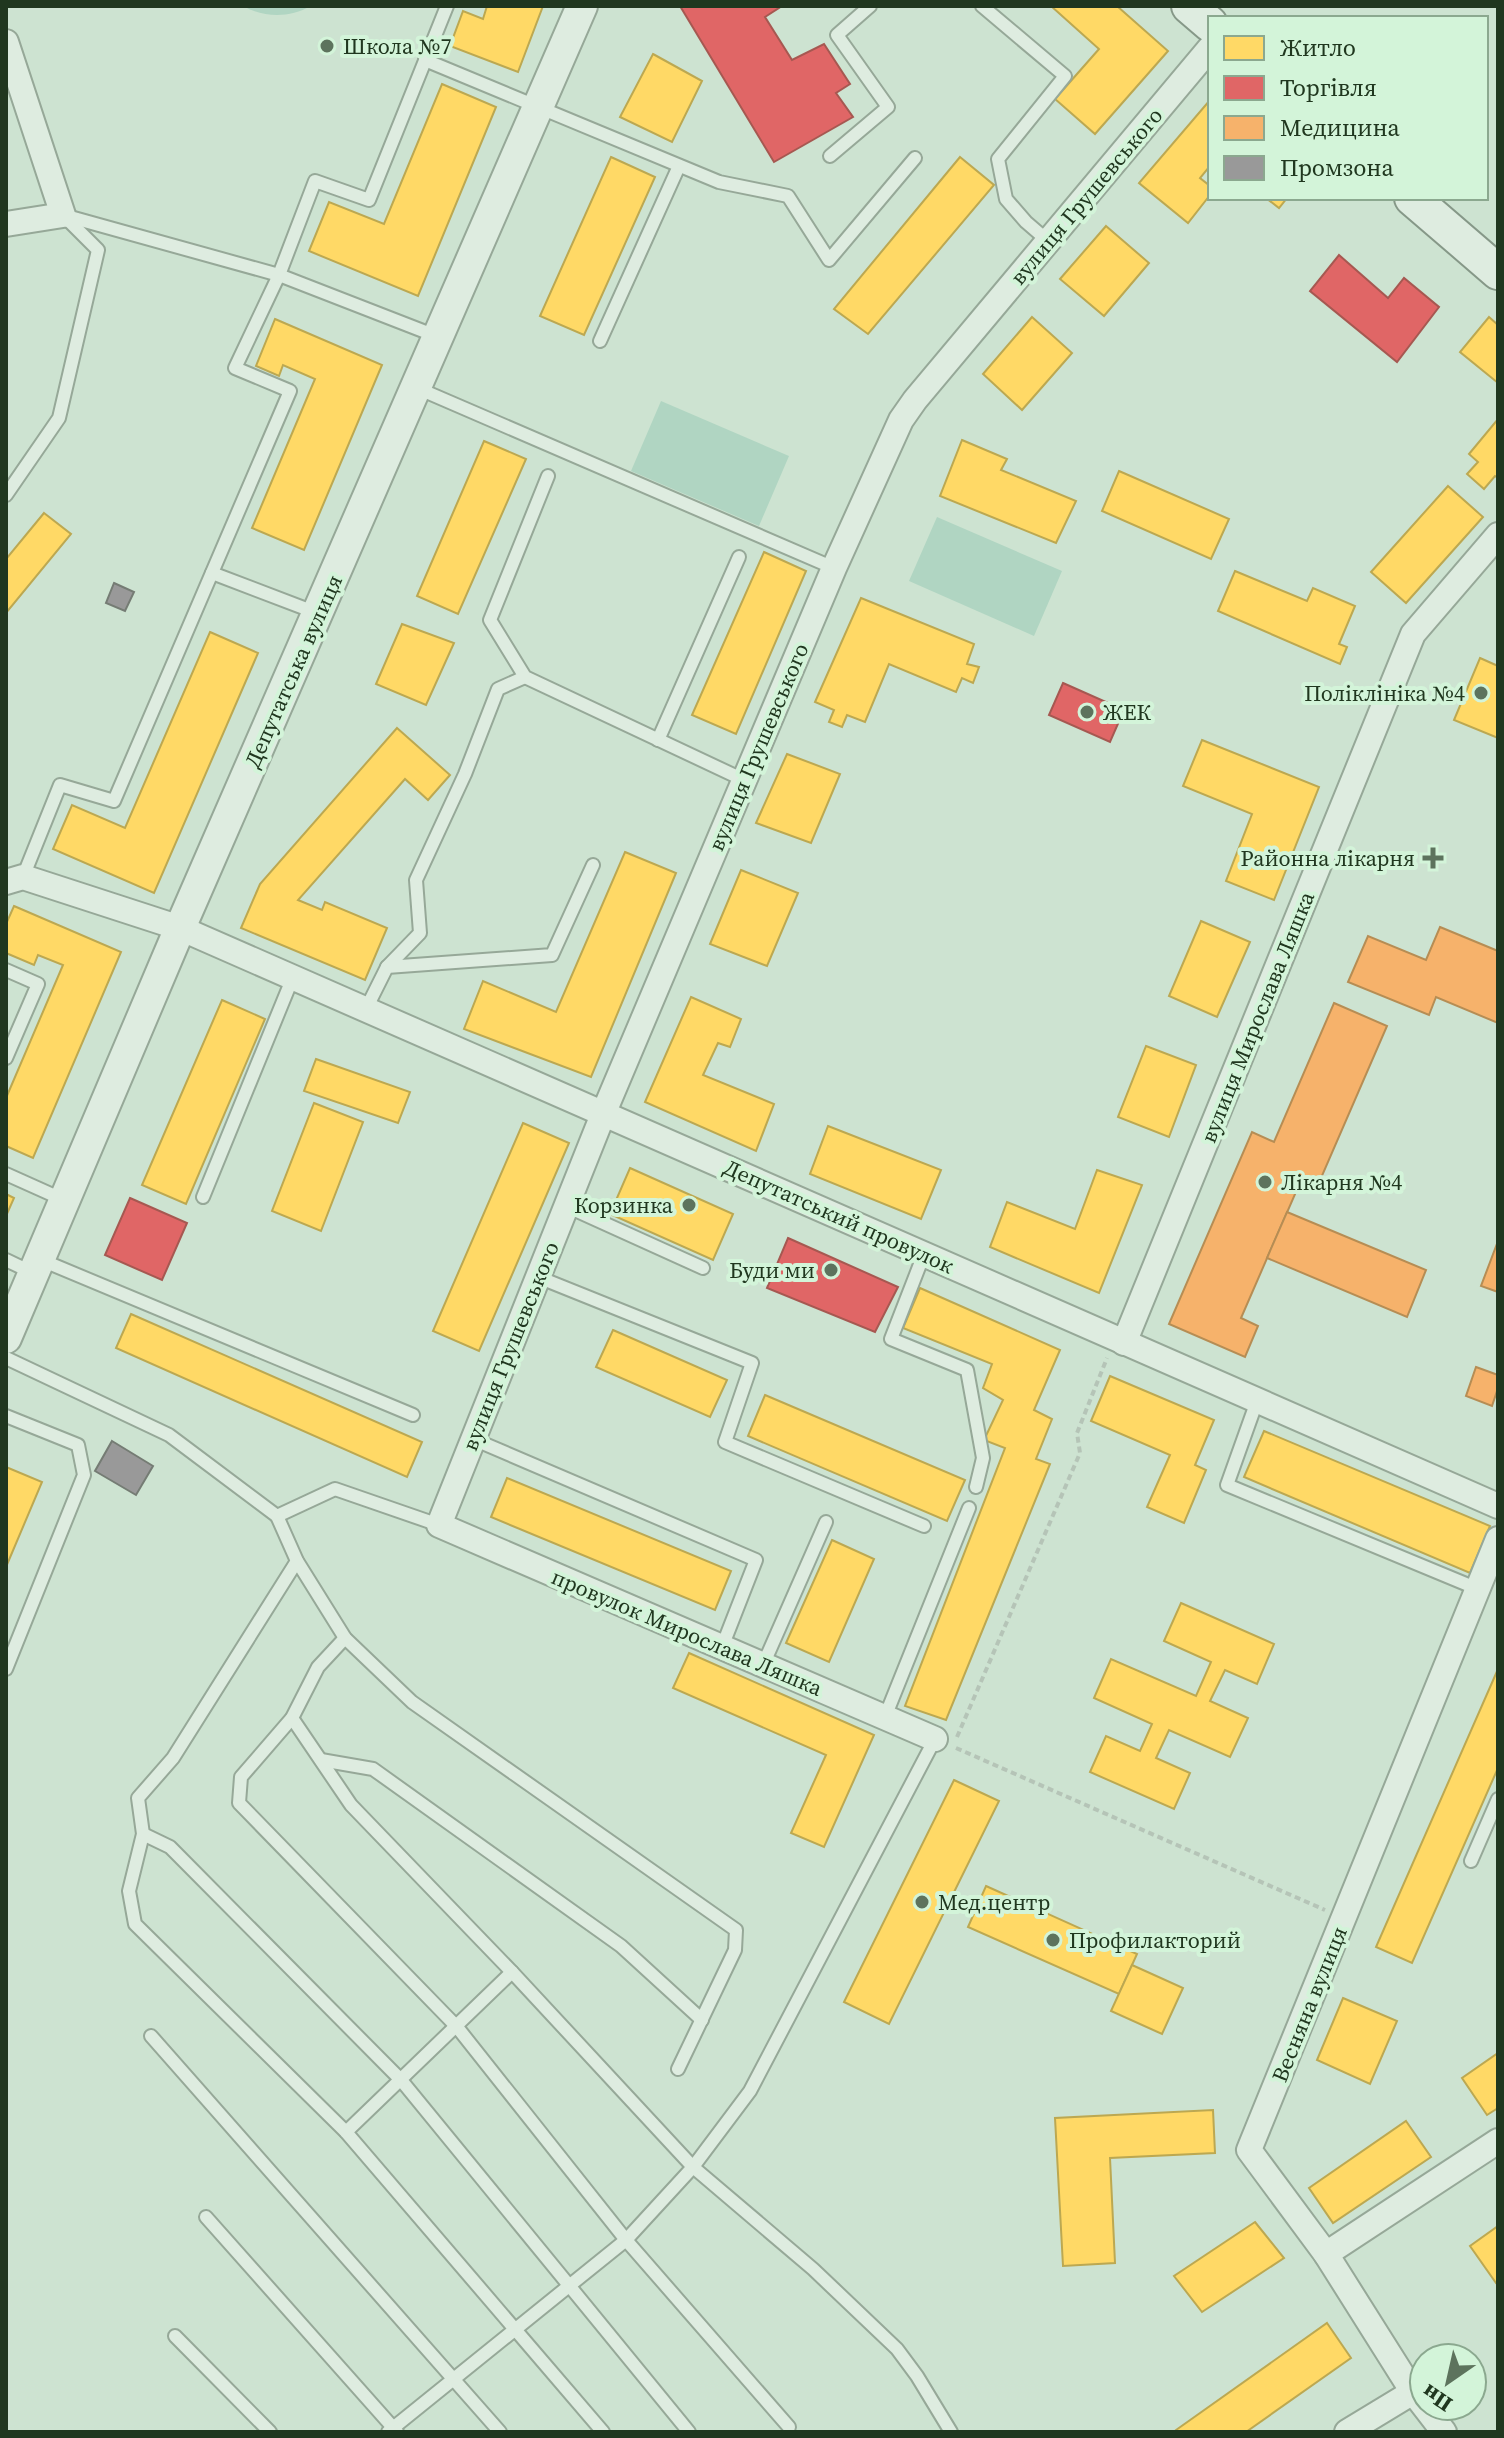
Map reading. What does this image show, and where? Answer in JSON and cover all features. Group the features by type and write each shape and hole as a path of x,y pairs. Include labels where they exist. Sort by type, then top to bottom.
{"main road":[{"path":"1189,6 1208,22"},
{"path":"1414,200 1498,272"}],"street":[{"name":"Депутатська вулиця","path":"6,1338 180,928 582,6"},
{"path":"6,42 63,215 6,224"},
{"name":"вулиця Грушевського","path":"439,1525 604,1112 834,568 901,420 1208,50"},
{"name":"вулиця Мирослава Ляшка","path":"1119,1341 1413,634 1494,547"},
{"name":"Депутатський провулок","path":"14,879 180,928 1498,1506"},
{"name":"провулок Мирослава Ляшка","path":"439,1525 935,1739"},
{"name":"Весняна вулиця","path":"1408,2384 1326,2254 1249,2150 1498,1539"},
{"path":"1326,2254 1498,2141"},
{"path":"1347,2432 1408,2395"}],"lane":[{"path":"14,879 60,785 114,801 290,391 235,368 279,275 315,181 369,200 447,6"},
{"path":"830,156 888,107 837,35 870,6"},
{"path":"982,6 1065,76 998,159 1006,199 1048,241"},
{"path":"425,60 719,182 788,196 829,260 915,158"},
{"path":"600,341 679,166"},
{"path":"63,215 279,275 439,337"},
{"path":"6,495 59,418 98,250 63,215"},
{"path":"417,388 834,568"},
{"path":"548,476 490,620 525,677 744,780"},
{"path":"658,740 739,557"},
{"path":"212,573 318,613"},
{"path":"366,1009 387,967 420,933 416,880 465,774 498,689 525,677"},
{"path":"387,967 552,955 593,865"},
{"path":"6,970 38,984 6,1058"},
{"path":"203,1197 293,977"},
{"path":"6,1174 64,1200"},
{"path":"566,1206 703,1268"},
{"path":"924,1254 891,1339 967,1370 983,1458 976,1487"},
{"path":"6,1260 36,1266 413,1415"},
{"path":"538,1277 752,1363 725,1442 924,1526"},
{"path":"6,1358 169,1435 277,1516 297,1561 345,1638 412,1702 736,1930 735,1950 678,2069"},
{"path":"1257,1401 1227,1485 1478,1589"},
{"path":"6,1416 78,1445 84,1475 6,1669"},
{"path":"473,1439 756,1560 722,1647"},
{"path":"277,1516 335,1489 439,1525"},
{"path":"885,1717 969,1508"},
{"path":"763,1665 826,1522"},
{"path":"297,1561 173,1758 138,1798 143,1834 129,1891 135,1924 346,2132 603,2432"},
{"path":"345,1638 318,1667 292,1718 241,1777 239,1803 457,2027 626,2240 789,2427"},
{"path":"292,1718 351,1805 693,2167 813,2269 897,2349 951,2432"},
{"path":"206,2217 393,2431 626,2240 693,2167 750,2091 935,1739"},
{"path":"321,1760 373,1769 621,1946 702,2020"},
{"path":"1471,1861 1498,1799"},
{"path":"143,1834 170,1847 401,2080 689,2432"},
{"path":"346,2132 512,1972"},
{"path":"151,2036 500,2432"},
{"path":"175,2336 270,2432"}],"path":[{"path":"1119,1341 1077,1433 1080,1453 953,1747 1344,1918"}],"green space":[{"path":"243,6 311,6 294,13 277,15 260,13"},
{"path":"661,401 789,456 759,526 631,471"},
{"path":"937,517 1062,571 1034,636 909,581"}],"building: Житло":[{"path":"487,6 543,6 518,72 450,46 463,11 483,19"},
{"path":"1051,6 1117,6 1168,51 1095,134 1055,99 1099,49"},
{"path":"653,54 702,81 672,142 620,117"},
{"path":"442,84 496,107 418,296 309,251 329,202 384,224"},
{"path":"1208,102 1208,168 1200,178 1208,184 1208,198 1188,223 1139,183"},
{"path":"611,157 655,177 584,335 540,316"},
{"path":"960,157 994,185 868,334 834,309"},
{"path":"1269,200 1285,200 1279,208"},
{"path":"1106,226 1149,263 1104,316 1060,279"},
{"path":"1032,317 1072,353 1022,410 983,374"},
{"path":"1489,317 1498,325 1498,383 1460,352"},
{"path":"275,319 382,365 304,550 252,528 315,379 283,365 279,376 256,366"},
{"path":"1498,419 1498,478 1495,476 1484,489 1467,474 1478,462 1469,454"},
{"path":"962,440 1007,459 1001,470 1076,501 1056,543 940,496"},
{"path":"484,441 526,459 458,614 417,596"},
{"path":"1119,471 1229,519 1211,559 1102,511"},
{"path":"1448,486 1483,517 1406,603 1371,572"},
{"path":"44,513 71,534 6,613 6,559"},
{"path":"764,552 806,571 736,734 692,715"},
{"path":"1235,571 1307,601 1313,588 1355,606 1339,644 1347,647 1340,664 1218,611"},
{"path":"861,598 974,644 967,664 979,667 973,683 962,678 956,692 889,664 865,722 847,715 842,727 829,722 834,710 815,702"},
{"path":"402,624 454,643 426,705 376,684"},
{"path":"210,632 258,653 154,893 53,849 72,805 125,828"},
{"name":"Поліклініка №4","path":"1480,658 1498,666 1498,738 1454,720"},
{"path":"397,728 450,775 428,800 405,779 298,900 322,910 325,902 387,928 365,980 241,928 260,884"},
{"path":"1202,740 1319,787 1274,900 1226,881 1252,814 1183,786"},
{"path":"787,754 840,774 811,843 756,823"},
{"path":"625,852 676,873 591,1077 464,1029 483,981 556,1012"},
{"path":"741,870 798,893 767,966 710,944"},
{"path":"14,906 121,952 33,1158 6,1146 6,1098 63,965 38,955 34,965 6,953 6,924"},
{"path":"1201,921 1250,942 1217,1017 1169,996"},
{"path":"691,997 741,1019 730,1047 718,1043 703,1075 774,1104 756,1151 645,1102"},
{"path":"222,1000 265,1019 186,1204 142,1185"},
{"path":"1146,1046 1196,1065 1169,1137 1118,1117"},
{"path":"316,1059 410,1092 398,1123 304,1091"},
{"path":"314,1103 363,1122 321,1231 272,1211"},
{"path":"523,1123 569,1143 479,1351 433,1331"},
{"path":"828,1126 941,1170 921,1219 810,1174"},
{"path":"630,1168 733,1214 713,1260 610,1214"},
{"path":"1097,1170 1142,1185 1099,1293 990,1247 1007,1202 1075,1229"},
{"path":"6,1194 14,1198 6,1216"},
{"path":"920,1288 1060,1350 1034,1410 1052,1419 1036,1459 1050,1464 946,1720 905,1706 1005,1448 984,1440 1003,1400 983,1388 992,1364 903,1328"},
{"path":"131,1314 422,1442 407,1477 116,1348"},
{"path":"613,1330 727,1380 710,1417 596,1367"},
{"path":"1110,1376 1214,1420 1195,1465 1206,1470 1184,1523 1147,1507 1170,1455 1091,1421"},
{"path":"765,1395 965,1480 947,1521 748,1436"},
{"path":"1264,1431 1490,1526 1470,1573 1244,1477"},
{"path":"6,1467 42,1482 6,1567"},
{"path":"507,1478 731,1571 715,1610 491,1517"},
{"path":"832,1540 874,1559 829,1662 786,1643"},
{"path":"1181,1603 1274,1644 1257,1684 1225,1670 1210,1701 1248,1718 1230,1757 1169,1730 1156,1758 1190,1773 1174,1809 1090,1772 1106,1736 1140,1751 1152,1724 1094,1698 1111,1659 1196,1696 1211,1662 1164,1641"},
{"path":"689,1653 874,1735 824,1847 791,1833 826,1755 673,1688"},
{"path":"1498,1669 1498,1768 1412,1963 1376,1947"},
{"name":"Мед.центр","path":"954,1780 999,1801 889,2024 844,2002"},
{"name":"Профилакторий","path":"986,1886 1137,1954 1119,1994 968,1927"},
{"path":"1132,1965 1183,1988 1162,2034 1111,2011"},
{"path":"1343,1998 1397,2021 1370,2084 1317,2060"},
{"path":"1498,2053 1498,2108 1487,2115 1462,2078"},
{"path":"1213,2110 1215,2153 1110,2158 1115,2263 1063,2266 1055,2118"},
{"path":"1406,2121 1431,2157 1333,2223 1309,2188"},
{"path":"1255,2222 1284,2258 1202,2312 1174,2276"},
{"path":"1498,2226 1498,2282 1496,2283 1470,2246"},
{"path":"1327,2323 1351,2358 1246,2432 1177,2432 1176,2430"}],"building: Торгівля":[{"path":"680,6 782,6 765,17 792,60 824,44 850,84 836,93 853,117 774,162"},
{"path":"1339,255 1388,298 1404,278 1439,307 1397,362 1310,291"},
{"name":"ЖЕК","path":"1063,683 1124,710 1110,742 1049,715"},
{"path":"130,1198 187,1223 162,1280 105,1255"},
{"path":"788,1238 898,1287 875,1332 767,1288"}],"building: Медицина":[{"path":"1440,927 1498,951 1498,1023 1436,997 1429,1015 1348,982 1368,936 1426,960"},
{"name":"Лікарня №4","path":"1334,1003 1387,1026 1318,1185 1302,1178 1241,1318 1258,1326 1245,1357 1169,1324 1252,1132 1274,1142"},
{"path":"1287,1212 1426,1270 1407,1317 1267,1258"},
{"path":"1498,1241 1498,1292 1481,1286"},
{"path":"1476,1367 1498,1375 1498,1388 1492,1406 1466,1396"}],"building: Промзона":[{"path":"114,583 134,592 125,611 106,603"},
{"path":"112,1441 153,1466 136,1495 95,1471"}],"place":[{"name":"Школа №7","path":"327,46"},
{"name":"Поліклініка №4","path":"1481,693"},
{"name":"ЖЕК","path":"1087,712"},
{"name":"Районна лікарня","path":"1433,858"},
{"name":"Лікарня №4","path":"1265,1182"},
{"name":"Корзинка","path":"689,1205"},
{"name":"Буди ми","path":"831,1270"},
{"name":"Мед.центр","path":"922,1902"},
{"name":"Профилакторий","path":"1053,1940"}]}
